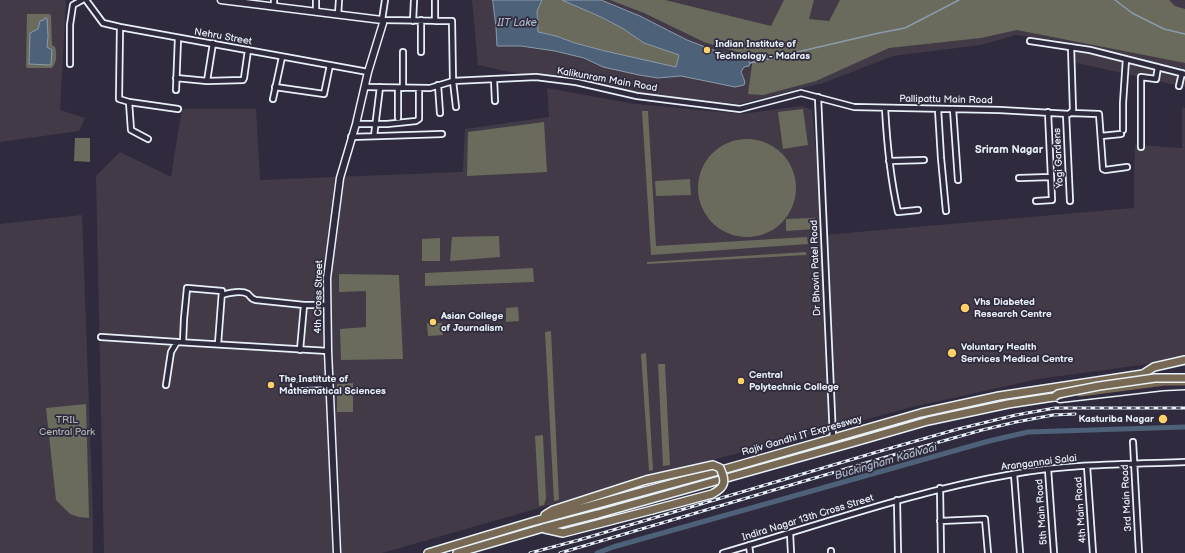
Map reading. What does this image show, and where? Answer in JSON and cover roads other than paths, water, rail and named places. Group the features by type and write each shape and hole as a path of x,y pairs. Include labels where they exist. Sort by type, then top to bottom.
{"main road":[{"name":"Rajiv Gandhi IT Expressway","path":"428,553 535,521 729,468 928,411 999,396 1143,374 1154,367 1185,360"},
{"path":"1054,397 1058,394 1099,386 1155,378 1185,378"},
{"name":"Rajiv Gandhi IT Expressway","path":"457,553 928,421 1008,404 1054,397 1185,382"},
{"path":"535,521 554,510 646,480 713,465 720,468 724,476 724,483 720,490 712,494 563,533 543,528"}],"street":[{"path":"70,64 70,25 73,5 82,0"},
{"name":"Nehru Street","path":"86,0 103,23 368,72"},
{"path":"221,0 274,3 316,12 382,20 452,21 453,81 456,108"},
{"path":"316,0 316,12"},
{"path":"338,14 339,0"},
{"name":"4th Cross Street","path":"337,553 328,351 328,270 340,178 356,124 368,72 383,23 384,0"},
{"path":"413,21 414,0"},
{"path":"435,0 435,21"},
{"path":"421,20 421,52"},
{"path":"120,27 119,99 129,102 178,109"},
{"path":"176,90 178,38"},
{"path":"1030,41 1090,50 1183,73 1179,86"},
{"path":"207,81 213,43"},
{"path":"1071,48 1072,112"},
{"path":"176,78 207,81 243,80 248,50"},
{"path":"398,118 403,52"},
{"path":"273,99 282,57"},
{"path":"1126,59 1122,132 1101,136 1104,169 1127,167"},
{"path":"275,87 324,94 330,65"},
{"path":"1141,147 1141,77 1156,79 1158,67"},
{"name":"Kalikunram Main Road","path":"365,87 430,88 453,81 536,77 576,82 637,96 740,109 801,93 818,97"},
{"path":"494,79 495,101"},
{"path":"438,85 440,114"},
{"path":"374,136 380,87"},
{"path":"356,124 416,121 419,119 419,88"},
{"name":"Pallipattu Main Road","path":"818,97 854,107 1048,112 1066,114 1072,112 1098,114 1101,136"},
{"name":"Dr Bhavin Patel Road","path":"818,97 833,438"},
{"path":"129,102 131,130 148,140"},
{"path":"885,108 889,161 892,185 898,212 918,210"},
{"path":"938,109 946,211"},
{"path":"952,109 958,180"},
{"path":"1036,201 1052,200 1048,112"},
{"name":"Yogi Gardens","path":"1066,114 1070,201"},
{"path":"352,137 442,134"},
{"path":"889,161 924,160"},
{"path":"1019,178 1051,177"},
{"path":"183,342 187,288 222,291 218,344"},
{"path":"222,295 241,293 248,294 252,299 256,300 304,305 327,305"},
{"path":"300,350 304,305"},
{"path":"101,337 328,351"},
{"path":"166,385 171,352 177,342"},
{"path":"1168,372 1164,384 1185,386"},
{"path":"294,385 330,384"},
{"name":"3rd Main Road","path":"1133,442 1139,553"},
{"name":"Arangannai Salai","path":"897,500 940,488 1048,469 1185,462"},
{"name":"4th Main Road","path":"1086,466 1093,553"},
{"name":"5th Main Road","path":"1048,469 1054,553"},
{"path":"1014,474 1020,553"},
{"path":"940,488 941,553"},
{"path":"897,500 898,553"},
{"name":"Indira Nagar 13th Cross Street","path":"723,553 897,500"},
{"path":"940,521 986,520 988,553"},
{"path":"790,533 791,553"},
{"path":"749,546 750,553"}],"water":[{"name":"IIT Lake","path":"493,0 542,0 537,11 538,32 605,51 676,67 679,55 644,43 622,28 562,0 601,0 640,16 687,40 716,51 748,59 750,63 749,66 744,67 741,72 745,82 744,85 735,87 681,76 658,78 603,67 584,58 555,51 521,46 497,46"},
{"path":"47,18 47,47 52,50 51,65 29,64 30,33 38,29 40,21 44,20"}],"waterway":[{"path":"750,63 905,28 959,0"},
{"path":"1115,0 1132,13 1164,29 1185,34"},
{"name":"Buckingham Kaalvaai","path":"597,553 613,547 989,441 1028,432 1185,427"}],"railway":[{"path":"530,553 579,540 877,452 958,429 1016,415 1055,408 1185,408"},
{"path":"560,553 982,430 1053,415 1075,414"}],"place":[{"name":"Indian Institute of Technology - Madras","path":"707,50"},
{"name":"Vhs Diabeted Research Centre","path":"965,308"},
{"name":"Asian College of Journalism","path":"433,322"},
{"name":"Voluntary Health Services Medical Centre","path":"952,353"},
{"name":"Central Polytechnic College","path":"741,381"},
{"name":"The Institute of Mathematical Sciences","path":"271,385"},
{"name":"Kasturiba Nagar","path":"1163,419"}],"district":[{"name":"Sriram Nagar","path":"1009,150"}],"park label":[{"name":"TRIL Central Park","path":"67,426"}]}
